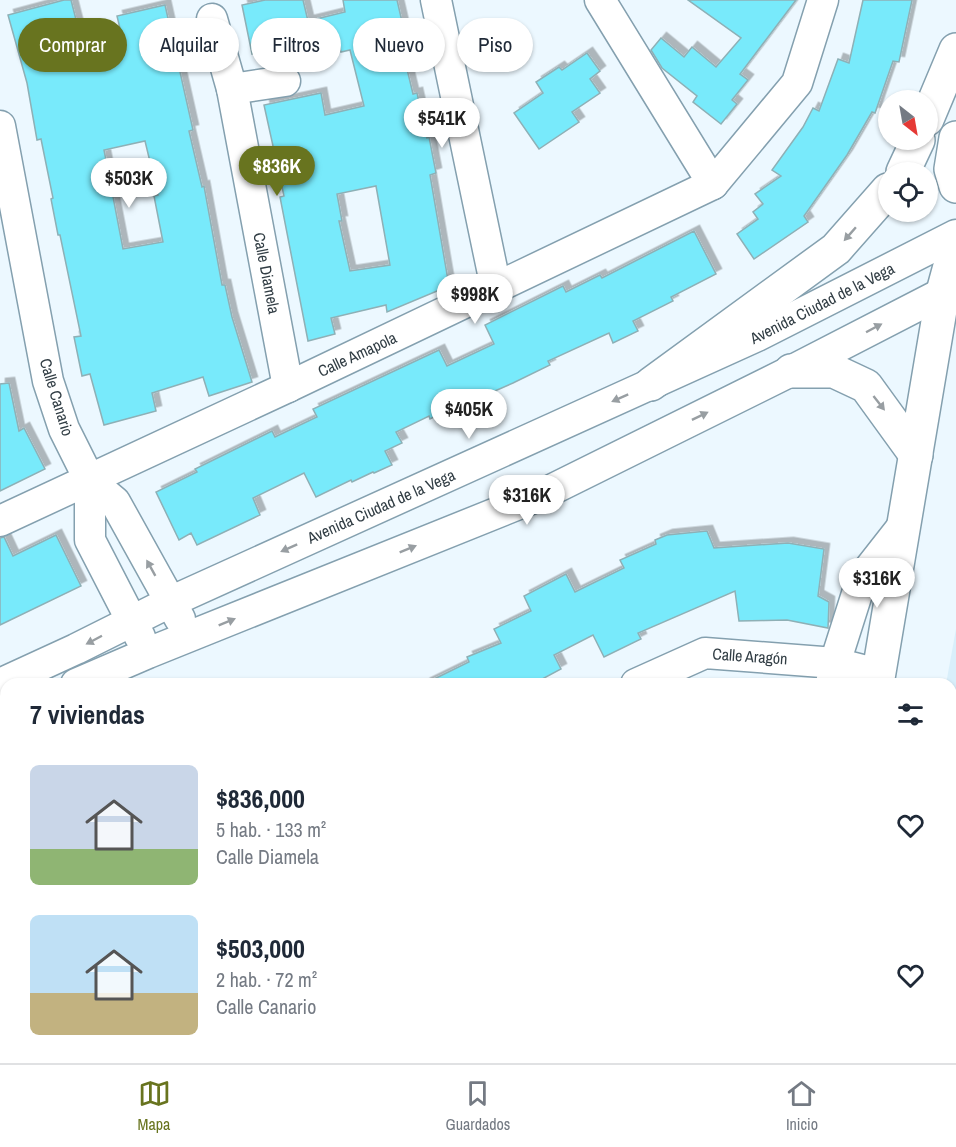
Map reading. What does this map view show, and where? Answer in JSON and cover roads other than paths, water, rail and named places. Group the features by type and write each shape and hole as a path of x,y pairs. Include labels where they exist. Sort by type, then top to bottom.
{"main road":[{"path":"938,95 956,50"},
{"path":"956,138 951,170 956,186"},
{"path":"651,384 836,249 878,201"},
{"path":"877,678 902,527 950,289 956,244"},
{"path":"791,371 834,371 866,386 916,455"}],"street":[{"path":"436,0 496,288"},
{"path":"600,0 713,184"},
{"name":"Calle Amapola","path":"0,521 90,481 713,184 797,83 823,0"},
{"name":"Calle Diamela","path":"227,72 288,387"},
{"path":"232,89 285,81"},
{"name":"Calle Canario","path":"0,126 48,381 64,429 90,481 115,502 190,637"},
{"name":"Avenida Ciudad de la Vega","path":"13,678 76,650 170,602 757,336 956,235"},
{"path":"90,678 542,495 950,289"},
{"path":"90,481 90,540 148,653"},
{"path":"833,673 862,578 902,527"},
{"name":"Calle Aragón","path":"649,678 705,653 870,678"}]}
